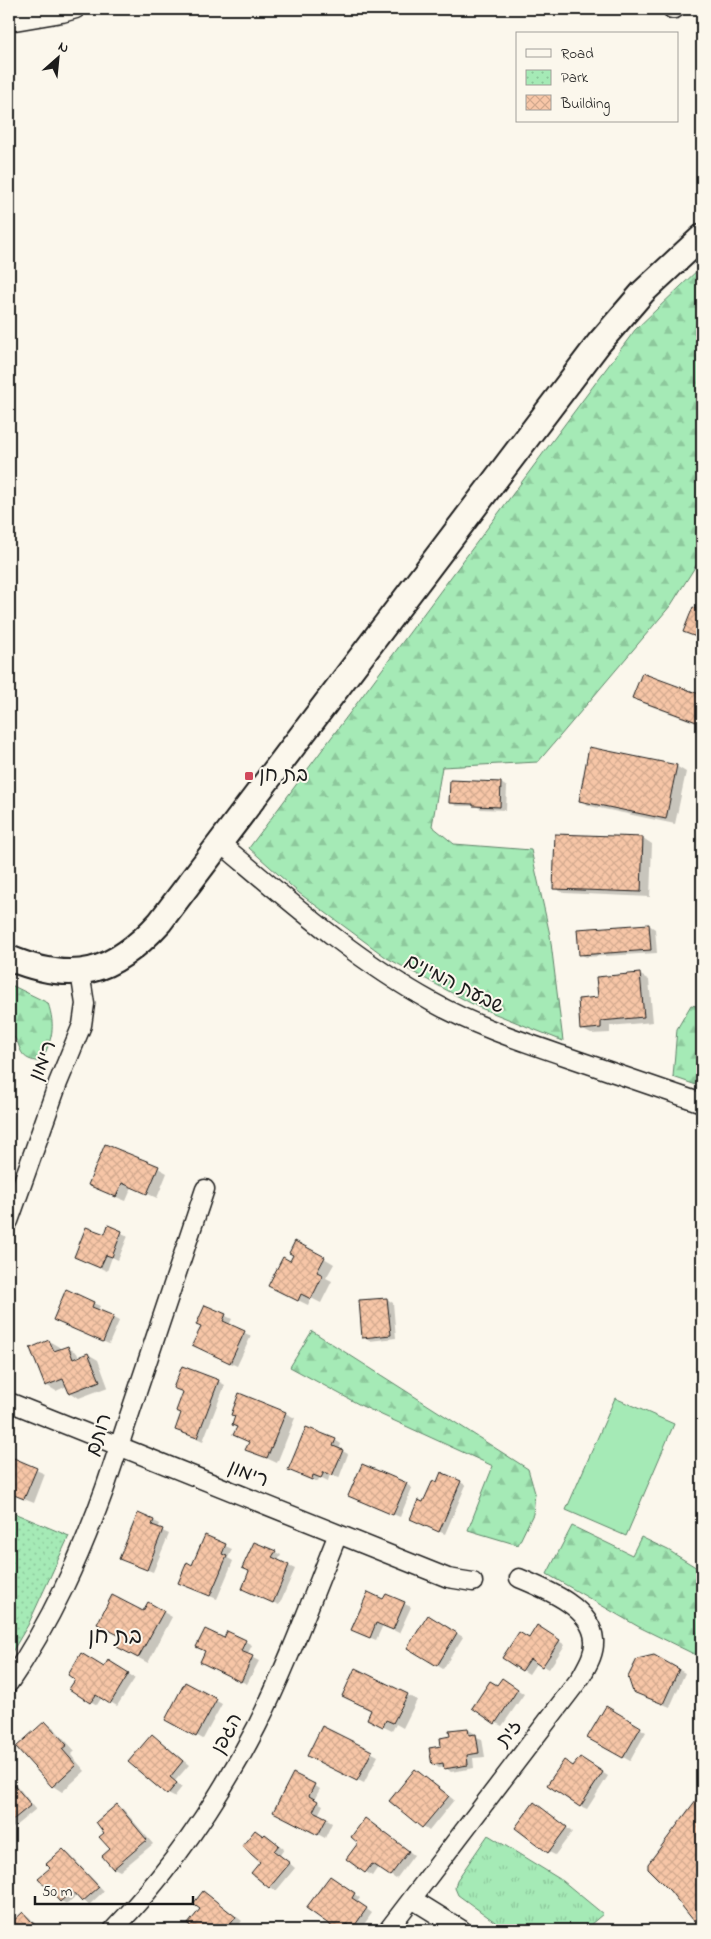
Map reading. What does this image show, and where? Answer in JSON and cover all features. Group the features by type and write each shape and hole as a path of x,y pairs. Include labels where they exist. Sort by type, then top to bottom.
{"main road":[{"path":"9,958 46,970 67,973 80,972 107,965 125,955 143,941 160,922 599,343 643,292 702,237"}],"street":[{"path":"9,22 76,9"},
{"name":"שבעת המינים","path":"220,843 322,928 395,980 434,1003 473,1022 516,1039 702,1103"},
{"name":"רימון","path":"9,1221 58,1083 82,1025 85,1004 80,972"},
{"name":"רותם","path":"9,1683 48,1620 69,1579 88,1535 205,1189"},
{"name":"רימון","path":"9,1402 448,1578 472,1582"},
{"name":"הגפן","path":"113,1930 153,1886 187,1842 236,1765 276,1686 338,1534"},
{"name":"זית","path":"388,1930 581,1677 592,1657 594,1640 590,1626 581,1613 552,1593 519,1578"},
{"path":"412,1898 462,1930"}],"green space":[{"path":"702,266 702,556 671,605 538,762 442,767 432,826 454,844 531,850 550,935 563,1041 478,1007 387,958 299,893 249,848 635,330"},
{"path":"9,984 48,1003 52,1020 52,1033 41,1062 26,1058 20,1050 17,1041 9,1033"},
{"path":"691,1005 702,1007 702,1087 673,1077 677,1029"},
{"path":"312,1331 528,1469 535,1493 533,1514 518,1545 468,1530 493,1466 362,1406 290,1367"},
{"path":"615,1398 674,1424 626,1536 566,1510"},
{"path":"9,1511 69,1536 28,1625 9,1657"},
{"path":"572,1526 632,1555 641,1537 668,1550 702,1571 702,1658 639,1627 547,1574"},
{"path":"488,1835 563,1881 603,1914 584,1930 506,1930 458,1895 455,1888 457,1880"}],"building":[{"path":"693,607 702,610 702,639 683,632"},
{"path":"642,673 702,695 702,724 632,698"},
{"path":"589,747 677,765 666,819 579,801"},
{"path":"450,780 501,782 500,807 449,803"},
{"path":"555,834 643,837 641,892 553,889"},
{"path":"649,924 651,950 579,955 577,929"},
{"path":"640,973 644,1017 601,1021 601,1028 580,1030 578,999 598,997 596,977"},
{"path":"105,1144 159,1166 147,1194 122,1183 116,1197 88,1185"},
{"path":"108,1225 122,1231 112,1257 106,1255 100,1268 74,1257 86,1227 105,1234"},
{"path":"295,1241 325,1257 317,1272 323,1275 311,1299 301,1294 298,1301 268,1286 283,1257 290,1261 293,1255 289,1253"},
{"path":"66,1289 94,1302 92,1307 114,1316 103,1342 53,1320"},
{"path":"387,1298 391,1335 362,1338 359,1300"},
{"path":"205,1305 226,1314 223,1321 245,1331 230,1363 192,1345 201,1327 196,1325"},
{"path":"49,1340 54,1351 68,1346 73,1359 88,1353 100,1381 69,1393 63,1379 45,1386 30,1348"},
{"path":"182,1366 219,1380 197,1438 175,1430 181,1413 176,1411 183,1392 173,1388"},
{"path":"239,1393 286,1412 267,1458 245,1450 249,1442 233,1435 237,1427 232,1425 235,1416 231,1415"},
{"path":"306,1427 336,1439 333,1446 343,1450 332,1476 324,1472 321,1478 313,1475 312,1480 288,1470"},
{"path":"9,1456 37,1468 24,1499 9,1493"},
{"path":"362,1464 407,1483 393,1515 348,1496"},
{"path":"441,1472 461,1481 439,1532 410,1519 418,1500 423,1502 433,1480 437,1482"},
{"path":"138,1513 154,1520 152,1525 163,1529 147,1570 119,1559"},
{"path":"205,1535 226,1544 222,1554 227,1556 210,1596 178,1583 187,1562 192,1565"},
{"path":"254,1542 276,1551 272,1557 289,1565 273,1603 242,1589 249,1571 242,1568"},
{"path":"368,1592 383,1599 386,1594 405,1602 393,1630 376,1623 370,1638 351,1630"},
{"path":"112,1595 143,1611 148,1602 164,1611 138,1658 117,1647 122,1637 97,1624"},
{"path":"428,1615 457,1633 437,1666 407,1648"},
{"path":"537,1625 560,1640 542,1667 530,1659 522,1671 502,1658 519,1632 529,1638"},
{"path":"205,1629 224,1638 227,1631 246,1640 241,1651 253,1656 241,1682 200,1662 205,1651 196,1647"},
{"path":"81,1653 104,1667 108,1660 129,1673 110,1704 96,1695 90,1703 69,1689 75,1680 68,1675"},
{"path":"654,1655 679,1669 663,1704 633,1692 628,1677 637,1659"},
{"path":"355,1668 408,1694 393,1723 386,1720 383,1727 367,1719 371,1710 342,1696"},
{"path":"502,1678 518,1689 495,1724 472,1708 490,1681 497,1685"},
{"path":"185,1682 217,1699 196,1737 165,1720"},
{"path":"606,1706 641,1727 623,1758 587,1738"},
{"path":"45,1721 67,1745 62,1749 76,1765 52,1787 16,1747"},
{"path":"322,1726 372,1751 357,1781 307,1756"},
{"path":"468,1728 469,1735 476,1734 479,1753 467,1755 468,1765 444,1769 443,1763 432,1765 429,1748 441,1746 440,1738 450,1736 449,1730"},
{"path":"152,1734 183,1761 170,1777 177,1783 167,1795 128,1762"},
{"path":"580,1757 603,1772 580,1807 547,1785 564,1760 573,1766"},
{"path":"415,1769 449,1796 422,1828 389,1801"},
{"path":"293,1773 315,1784 309,1796 318,1801 313,1811 327,1818 318,1835 273,1812"},
{"path":"11,1781 31,1805 9,1823 9,1782"},
{"path":"702,1792 701,1930 670,1891 648,1869 648,1864"},
{"path":"534,1802 567,1827 548,1853 515,1828"},
{"path":"117,1804 147,1840 113,1869 102,1856 110,1849 99,1837 104,1833 96,1822"},
{"path":"365,1818 409,1851 390,1876 372,1864 365,1873 346,1859 358,1843 351,1837"},
{"path":"255,1830 263,1836 265,1834 279,1845 274,1851 290,1863 269,1888 251,1873 260,1862 242,1846"},
{"path":"63,1849 99,1887 82,1902 72,1891 60,1902 38,1878 50,1868 46,1864"},
{"path":"330,1876 355,1893 352,1898 367,1908 353,1928 346,1924 341,1930 337,1930 306,1908"},
{"path":"203,1891 236,1917 226,1930 195,1930 188,1924 200,1909 193,1904"},
{"path":"23,1912 39,1930 9,1930 9,1925"}],"place":[{"name":"בת חן","path":"249,776"}],"district":[{"name":"בת חן","path":"115,1638"}]}
